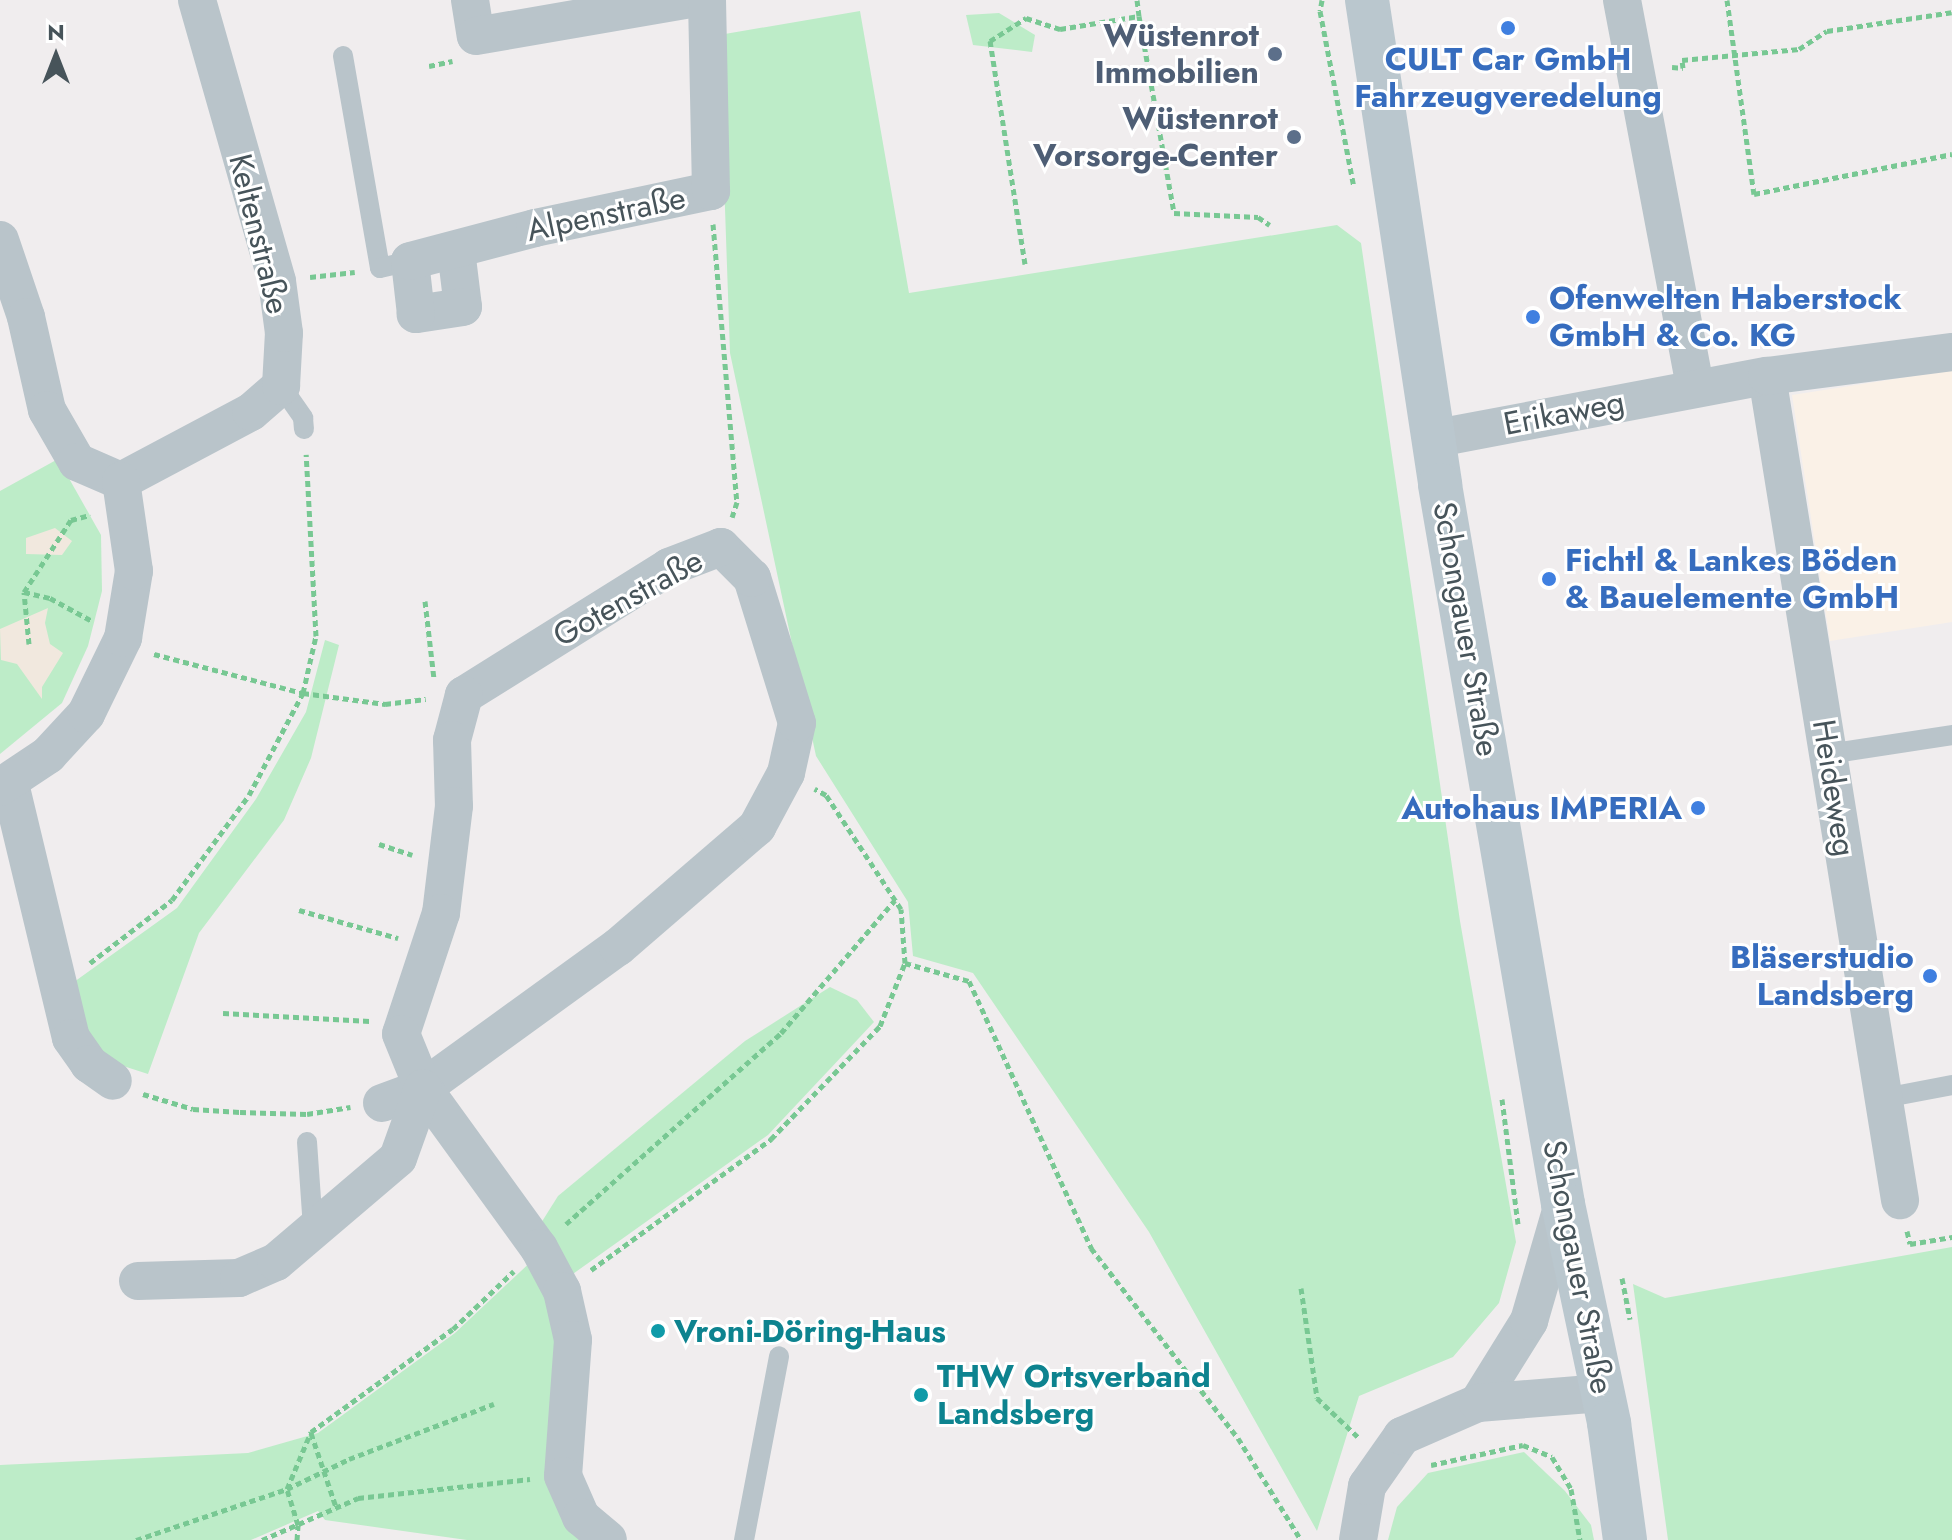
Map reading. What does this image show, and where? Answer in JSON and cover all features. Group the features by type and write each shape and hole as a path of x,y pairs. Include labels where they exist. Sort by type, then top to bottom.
{"main road":[{"name":"Schongauer Straße","path":"1367,0 1432,439 1563,1204 1603,1393 1625,1540"}],"street":[{"name":"Keltenstraße","path":"197,0 277,281 284,333 281,386"},
{"path":"470,0 476,36 543,12 685,0"},
{"name":"Alpenstraße","path":"395,264 711,191 707,0"},
{"path":"1622,0 1695,388"},
{"path":"0,240 26,317 47,410 77,462 121,493 134,571 123,638 86,714 48,755 5,786 65,1019 89,1064 113,1081"},
{"path":"395,264 416,314 463,307 456,250"},
{"name":"Erikaweg","path":"1432,439 1695,388 1952,352"},
{"name":"Heideweg","path":"1767,376 1900,1200"},
{"path":"121,493 251,412 281,386"},
{"name":"Gotenstraße","path":"382,1103 423,1088 618,947 757,827 786,773 797,723 772,633 752,578 721,547 669,567 450,696"},
{"path":"450,696 454,806 441,913 401,1034 423,1088 539,1248 562,1291 573,1340 563,1476 581,1517 608,1540"},
{"path":"138,1281 239,1278 276,1262 313,1228 357,1197 398,1158 423,1088"},
{"path":"1478,1403 1529,1321 1563,1204"},
{"path":"1358,1540 1367,1486 1381,1460 1402,1436 1478,1403 1603,1393"}],"lane":[{"path":"343,56 395,264"},
{"path":"281,386 303,418 304,429"},
{"path":"1828,754 1952,735"},
{"path":"1884,1098 1952,1085"},
{"path":"307,1142 313,1228"},
{"path":"744,1540 779,1356"}],"path":[{"path":"1137,0 1174,213 1258,217 1270,225"},
{"path":"1727,0 1754,194 1952,154"},
{"path":"1635,68 1670,62 1673,71 1683,68 1682,60 1799,49 1827,31 1952,12"},
{"path":"1025,264 990,41 1026,18 1060,29 1139,16"},
{"path":"711,191 737,502 721,547"},
{"path":"277,281 395,264"},
{"path":"55,982 115,948 172,900 249,795 303,693 316,636 304,429"},
{"path":"29,644 24,592 71,520 121,493"},
{"path":"24,592 50,598 154,654 303,693 385,704 450,696 425,601"},
{"path":"562,1291 771,1139 880,1026 905,963 901,909 826,795 786,773"},
{"path":"297,1540 298,1525 287,1489 311,1432 453,1329 539,1248 781,1033 895,900"},
{"path":"299,910 428,946"},
{"path":"905,963 969,981 1091,1248 1238,1438 1301,1540"},
{"path":"223,1013 405,1023"},
{"path":"113,1081 193,1109 307,1114 382,1103"},
{"path":"1301,1288 1317,1398 1381,1460"},
{"path":"136,1540 287,1489 494,1404"},
{"path":"311,1432 337,1507"},
{"path":"1425,1467 1523,1445 1552,1457 1571,1489 1580,1540"},
{"path":"262,1540 358,1498 439,1486 563,1476"}],"shaded area":[{"path":"1952,370 1952,622 1830,641 1792,395"}],"green space":[{"path":"860,11 909,293 1337,225 1361,243 1460,921 1516,1242 1499,1303 1453,1357 1359,1396 1317,1531 1149,1232 973,973 913,956 908,902 816,756 730,353 719,35"},
{"path":"999,13 1035,35 1032,52 973,45 966,15"},
{"path":"58,459 101,535 102,591 88,646 62,703 0,754 0,491"},
{"path":"325,640 339,645 311,758 284,820 199,933 148,1074 117,1064 77,1030 67,987 177,908 256,799 306,712"},
{"path":"830,987 857,1000 874,1022 768,1135 563,1281 536,1231 558,1196 745,1041"},
{"path":"1952,1247 1952,1540 1668,1540 1633,1284 1665,1298"},
{"path":"537,1256 556,1294 563,1397 595,1540 467,1540 325,1520 318,1511 251,1540 0,1540 0,1465 248,1453 318,1433 455,1333"},
{"path":"1524,1452 1565,1491 1591,1525 1594,1540 1388,1540 1397,1507 1428,1473"}],"sand":[{"path":"55,528 72,541 62,555 26,554 26,538"},
{"path":"48,608 45,623 50,644 63,653 42,687 42,699 17,664 1,660 0,629"}],"place":[{"name":"CULT Car GmbH Fahrzeugveredelung","path":"1508,28"},
{"name":"Wüstenrot Immobilien","path":"1275,54"},
{"name":"Wüstenrot Vorsorge-Center","path":"1294,137"},
{"name":"Ofenwelten Haberstock GmbH & Co. KG","path":"1533,317"},
{"name":"Fichtl & Lankes Böden & Bauelemente GmbH","path":"1549,579"},
{"name":"Autohaus IMPERIA","path":"1698,808"},
{"name":"Bläserstudio Landsberg","path":"1930,976"},
{"name":"Vroni-Döring-Haus","path":"658,1331"},
{"name":"THW Ortsverband Landsberg","path":"921,1395"}]}
